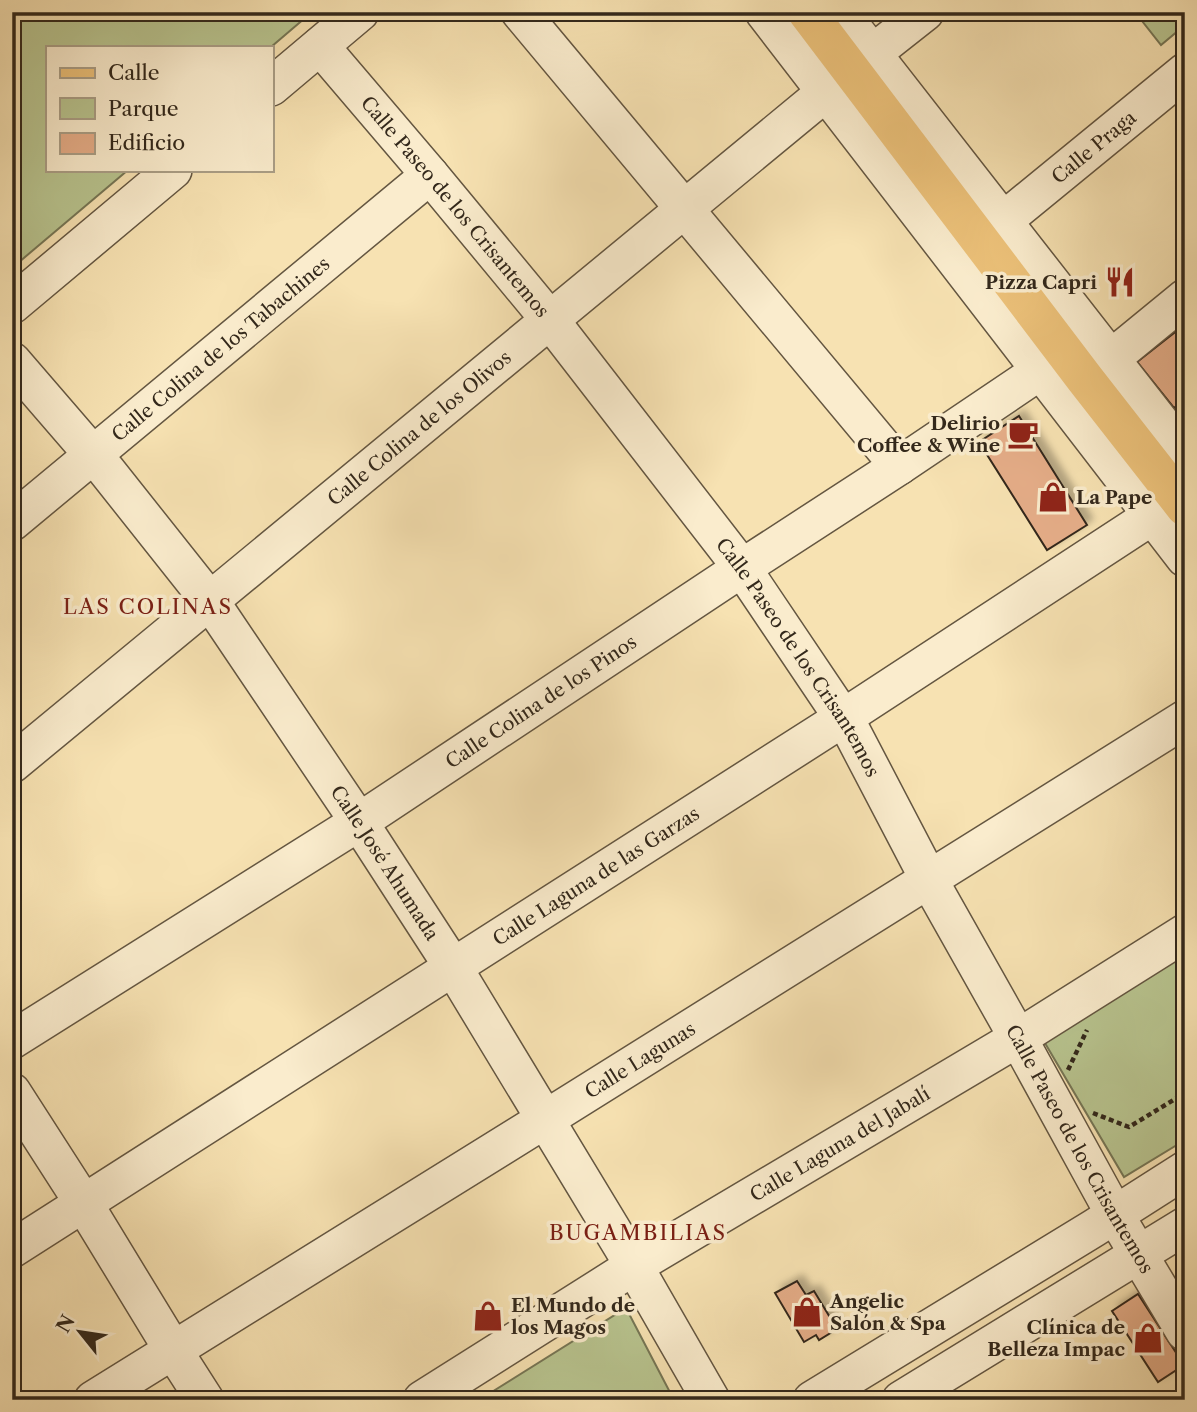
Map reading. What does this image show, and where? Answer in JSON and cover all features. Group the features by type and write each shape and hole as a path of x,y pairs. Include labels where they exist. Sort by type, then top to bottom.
{"main road":[{"path":"807,12 1075,365 1171,507"}],"street":[{"path":"273,85 360,12"},
{"path":"520,12 899,466"},
{"path":"764,12 850,72 1003,221 1075,365 1185,454"},
{"path":"840,12 850,72"},
{"name":"Calle Colina de los Olivos","path":"12,764 925,12"},
{"name":"Calle Paseo de los Crisantemos","path":"320,46 551,320 742,568 843,718 1115,1215 1185,1332"},
{"name":"Calle Praga","path":"1003,221 1185,72"},
{"path":"12,306 171,172"},
{"name":"Calle Colina de los Tabachines","path":"12,522 430,175"},
{"name":"Calle Colina de los Pinos","path":"12,1040 359,822 899,466 1185,298"},
{"name":"Calle José Ahumada","path":"12,361 93,455 210,601 359,822 453,967 712,1400"},
{"path":"1171,507 1185,558"},
{"name":"Calle Laguna de las Garzas","path":"12,1250 1171,507"},
{"name":"Calle Lagunas","path":"93,1400 1185,719"},
{"name":"Calle Laguna del Jabalí","path":"422,1400 634,1266 1018,1038 1185,933"},
{"path":"12,1092 205,1400"},
{"path":"812,1400 1185,1170"},
{"path":"901,1400 1185,1226"}],"path":[{"path":"1091,1112 1129,1127 1185,1093"}],"green space":[{"path":"12,12 312,12 272,46 46,46 46,172 126,172 12,268"},
{"path":"1135,12 1185,12 1185,25 1161,45"},
{"path":"1185,952 1185,1140 1124,1177 1042,1038"},
{"path":"626,1308 674,1400 479,1400"}],"building":[{"path":"1183,326 1185,399 1174,408 1137,362"},
{"path":"1019,416 1087,525 1047,550 979,442"},
{"name":"Angelic Salón & Spa","path":"797,1281 806,1295 814,1291 837,1329 819,1340 816,1335 804,1342 775,1293"},
{"name":"Clínica de Belleza Impac","path":"1138,1294 1184,1365 1158,1382 1112,1311"}],"place":[{"name":"Pizza Capri","path":"1120,282"},
{"name":"Delirio Coffee & Wine","path":"1023,434"},
{"name":"La Pape","path":"1053,497"},
{"name":"Angelic Salón & Spa","path":"807,1312"},
{"name":"El Mundo de los Magos","path":"488,1316"},
{"name":"Clínica de Belleza Impac","path":"1148,1338"}],"district":[{"name":"LAS COLINAS","path":"148,606"},
{"name":"BUGAMBILIAS","path":"638,1232"}]}
